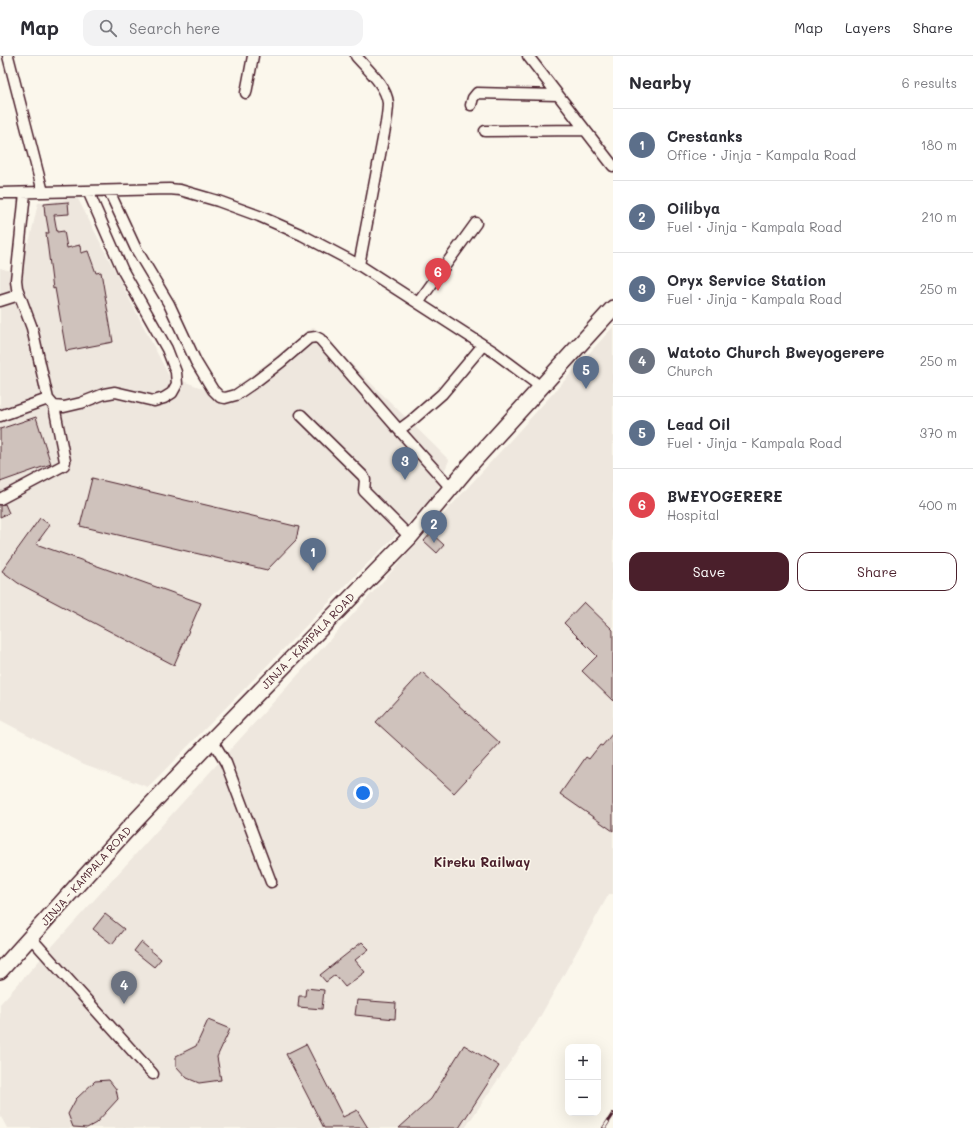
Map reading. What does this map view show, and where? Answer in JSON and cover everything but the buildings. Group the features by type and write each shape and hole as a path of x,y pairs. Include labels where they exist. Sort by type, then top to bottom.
{"highway":[{"name":"JINJA - KAMPALA ROAD","path":"0,970 31,938 126,831 212,740 410,537 471,464 613,308"}],"street":[{"path":"8,56 43,192"},
{"path":"246,93 253,56"},
{"path":"356,56 381,86 388,104 372,201 359,265"},
{"path":"528,56 613,166"},
{"path":"471,106 473,98 477,93 558,95"},
{"path":"484,130 585,130"},
{"path":"0,193 169,189 180,190 218,201 259,216 302,235 359,265 483,344 541,387"},
{"path":"0,416 51,402 64,407 115,392 154,401 164,398 172,393 176,384 176,372 167,349 123,270 88,191"},
{"path":"109,191 136,249 162,290 196,362 216,394 225,398 236,395 276,366 309,338 316,337 320,339 398,430 451,488"},
{"path":"0,499 64,465 65,461 32,328 19,295 16,280 25,193"},
{"path":"418,303 476,223"},
{"path":"0,301 19,295"},
{"path":"398,430 411,421 442,394 483,344"},
{"path":"301,415 363,476 365,480 364,491 410,537"},
{"path":"212,740 226,763 271,882"},
{"path":"31,938 153,1074"}],"shaded area":[{"path":"77,197 169,376 224,396 314,327 449,460 434,497 148,787 84,764 0,720 0,268 14,272 30,239 38,203"},
{"path":"613,327 613,894 609,894 536,1024 465,1128 7,1128 0,1115 0,1004"}],"railway":[{"path":"604,1128 613,1114"}],"place":[{"name":"BWEYOGERERE","path":"438,291"},
{"name":"Lead Oil","path":"586,389"},
{"name":"Oryx Service Station","path":"405,480"},
{"name":"Oilibya","path":"434,543"},
{"name":"Crestanks","path":"313,571"},
{"name":"Watoto Church Bweyogerere","path":"124,1004"}],"district":[{"name":"Kireku Railway","path":"482,862"}]}
